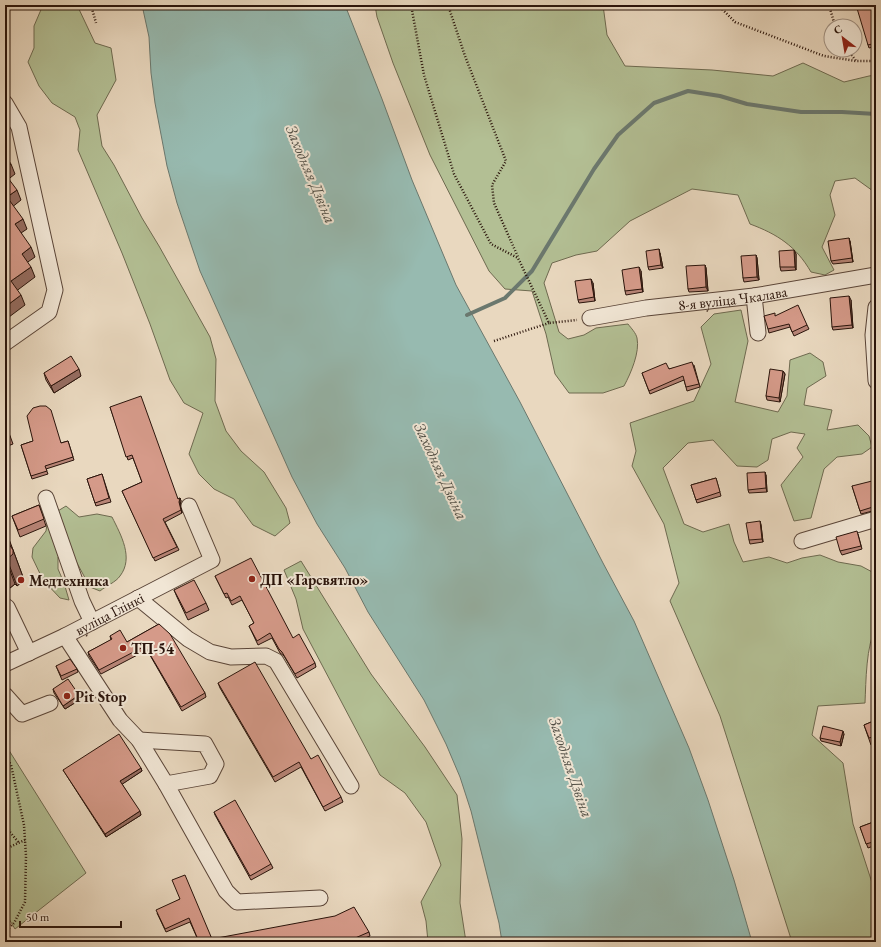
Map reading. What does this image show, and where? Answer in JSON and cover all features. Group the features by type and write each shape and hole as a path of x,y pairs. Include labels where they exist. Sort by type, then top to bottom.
{"street":[{"path":"5,343 49,312 55,290 19,127 9,109"},
{"name":"8-я вуліца Чкалава","path":"590,318 646,308 754,296 876,275"},
{"path":"754,296 758,332"},
{"path":"876,307 873,335 876,381"},
{"path":"46,498 82,601 92,622"},
{"name":"вуліца Глінкі","path":"5,664 65,636 212,560 189,506"},
{"path":"802,541 876,519"},
{"path":"138,598 188,639 210,652 231,657 266,656 276,661 351,786"},
{"path":"5,606 8,607 29,653"},
{"path":"65,636 120,720 139,740 166,784 226,891 237,902 320,898"},
{"path":"5,695 22,714 50,704"},
{"path":"139,740 205,744 216,764 210,776 166,784"}],"path":[{"path":"91,5 96,22"},
{"path":"411,5 424,75 454,174 491,244 518,258"},
{"path":"448,5 465,56 506,161 492,185 494,203 549,324"},
{"path":"718,5 735,22 824,56 856,61 876,61"},
{"path":"829,5 833,18"},
{"path":"494,341 549,324 590,318"},
{"path":"5,756 11,765 24,825 26,856 25,902 14,923 5,932"},
{"path":"5,821 10,832 19,843"},
{"path":"5,848 25,840"}],"green space":[{"path":"43,5 77,5 95,43 111,48 116,80 97,115 102,146 210,337 216,359 215,401 226,431 241,451 264,472 286,508 290,523 275,536 253,525 234,499 214,489 199,474 189,454 203,413 184,403 170,380 122,253 78,150 80,130 75,117 52,103 39,86 28,62 34,48 34,26"},
{"path":"375,5 603,5 607,35 625,66 712,70 773,76 803,63 844,82 876,75 876,191 873,191 855,178 835,181 830,195 835,215 822,247 834,270 825,275 811,272 799,255 785,242 769,232 750,224 738,195 692,189 630,221 597,251 576,255 552,263 544,283 559,332 568,339 584,335 596,328 628,324 635,332 638,344 632,369 624,386 603,393 569,393 555,374 546,334 532,291 505,289 489,271 430,155 393,63 377,17"},
{"path":"741,310 748,341 735,402 778,412 787,396 790,360 810,353 823,362 826,376 807,388 804,405 832,410 827,430 858,425 869,436 872,447 862,454 837,457 824,469 811,518 794,521 781,485 803,457 797,448 805,434 791,432 772,439 768,460 757,467 737,466 713,440 688,443 663,468 684,524 703,532 729,524 734,542 743,562 769,557 787,563 802,558 820,555 838,562 861,566 876,574 876,627 868,654 865,703 818,706 812,735 843,763 853,824 876,895 876,942 792,942 720,716 670,601 679,583 664,524 632,466 636,451 630,423 694,401 711,364 701,327 714,314"},
{"path":"66,506 79,517 97,514 112,517 125,546 126,554 126,562 120,576 100,591 90,587 71,552 58,557 58,569 69,600 60,598 43,580 32,557 33,548 46,531 48,517"},
{"path":"301,561 371,674 425,747 457,795 462,839 460,903 466,942 428,942 426,921 421,902 441,865 426,822 405,793 380,775 303,629 296,599 284,570"},
{"path":"5,744 86,873 15,929 5,912"}],"water":[{"name":"Заходняя Дзвіна","path":"142,5 345,5 412,180 456,285 520,402 634,621 689,748 708,800 734,880 752,942 502,942 499,923 471,811 460,777 446,744 424,700 368,612 345,568 317,524 292,477 200,271 177,203 167,166 155,103 151,73 149,37"}],"building":[{"path":"856,5 876,5 876,43 868,45 863,28 863,18 860,18"},
{"path":"5,155 11,164 5,169"},
{"path":"5,174 17,190 7,197 23,219 15,224 31,247 22,254 31,267 11,281 21,295 5,307 6,262"},
{"path":"873,228 876,228 876,253"},
{"path":"849,238 852,258 831,261 828,241"},
{"path":"659,249 661,265 648,267 646,251"},
{"path":"794,250 795,267 780,267 779,251"},
{"path":"756,255 757,277 743,278 741,256"},
{"path":"705,265 706,287 688,289 686,266"},
{"path":"639,267 642,289 625,291 622,270"},
{"path":"591,279 594,297 578,300 575,281"},
{"path":"849,296 852,325 832,327 830,298"},
{"path":"798,305 807,325 792,332 789,324 768,329 764,316 775,313 775,316"},
{"path":"71,356 79,369 51,386 44,373"},
{"path":"692,362 699,384 686,387 683,376 649,391 642,373 666,363 669,369"},
{"path":"770,369 783,371 779,398 766,396"},
{"path":"141,396 178,499 180,498 179,502 181,510 163,519 177,547 153,558 122,491 142,482 132,455 126,457 110,407"},
{"path":"46,406 51,410 61,443 68,441 73,457 45,466 47,471 31,476 21,445 33,441 27,416 33,408"},
{"path":"5,422 10,437 5,439"},
{"path":"765,472 766,488 748,490 747,473"},
{"path":"102,474 109,498 95,503 87,479"},
{"path":"716,478 720,492 696,500 691,485"},
{"path":"872,481 876,495 876,506 860,511 852,486"},
{"path":"39,505 44,519 18,530 12,516"},
{"path":"760,521 762,539 749,540 746,523"},
{"path":"857,531 861,546 840,551 836,537"},
{"path":"5,533 9,539 7,541 13,550 13,554 7,559 5,558"},
{"path":"251,558 293,638 299,634 315,663 295,674 270,633 257,641 249,626 254,623 240,596 231,601 227,593 224,594 215,576"},
{"path":"194,580 206,603 186,613 174,590"},
{"path":"159,624 170,634 205,693 181,707 145,646 99,670 88,652 112,639 110,636 120,630 127,642"},
{"path":"70,659 77,669 61,676 56,666"},
{"path":"255,662 311,759 318,755 341,797 323,807 299,762 273,777 218,683"},
{"name":"Pit Stop","path":"68,679 79,695 63,706 53,689"},
{"path":"876,720 876,736 869,738 864,725"},
{"path":"823,726 843,731 840,742 820,738"},
{"path":"119,734 141,768 120,781 140,811 105,834 63,770"},
{"path":"235,800 271,864 250,876 214,812"},
{"path":"876,821 876,841 866,844 860,827"},
{"path":"185,875 212,939 335,916 354,907 369,932 346,942 199,942 189,918 165,929 156,910 180,899 172,880"}],"waterway":[{"path":"467,315 505,298 532,271 594,169 618,135 654,103 688,91 720,96 747,104 801,112 876,114"}],"place":[{"name":"ДП «Гарсвятло»","path":"252,579"},
{"name":"Медтехника","path":"21,580"},
{"name":"ТП-54","path":"123,648"},
{"name":"Pit Stop","path":"67,696"}]}
